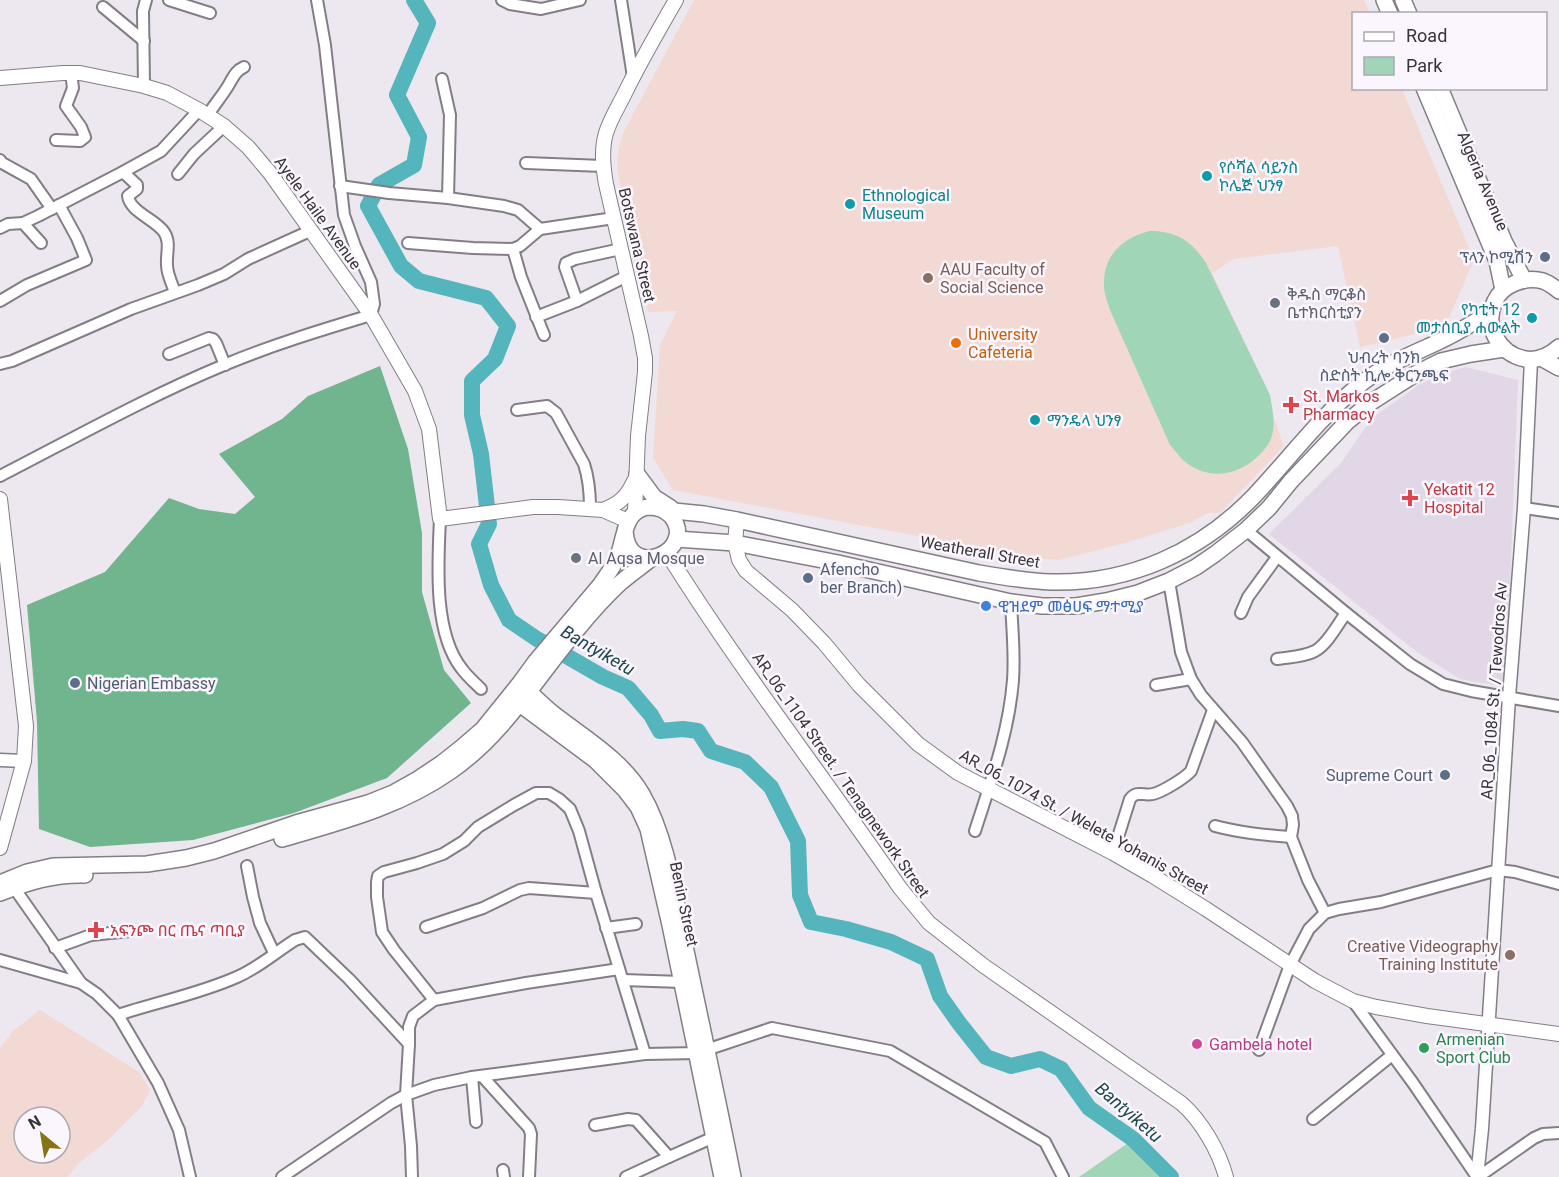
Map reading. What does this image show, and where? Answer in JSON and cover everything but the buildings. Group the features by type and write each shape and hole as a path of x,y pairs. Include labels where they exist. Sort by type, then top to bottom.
{"main road":[{"name":"Botswana Street","path":"629,521 637,474 645,358 603,166 603,148 606,132 633,76 676,0"},
{"name":"Ayele Haile Avenue","path":"0,78 71,73 89,74 144,86 167,93 203,112 224,126 248,147 312,230 371,315 412,384 429,429 440,519"},
{"name":"Algeria Avenue","path":"1425,90 1524,280"},
{"name":"Algeria Avenue","path":"1441,90 1497,261 1503,290"},
{"path":"1559,291 1552,285 1533,279 1514,283 1503,290 1495,300 1491,312 1491,326 1495,339 1504,350 1516,357 1536,359 1559,368"},
{"name":"Weatherall Street","path":"670,511 737,520 979,573 1017,579 1053,582 1092,580 1122,574 1185,550 1205,538 1226,522 1254,495 1357,386 1381,370 1440,341 1491,312"},
{"path":"1536,359 1552,353 1559,347"},
{"path":"676,539 735,543 838,563 1011,602 1042,606 1076,606 1106,601 1138,593 1169,580 1196,567 1215,554 1246,530 1269,508 1291,481 1347,422 1370,403 1417,373 1441,362 1471,354 1504,350"},
{"path":"1357,386 1370,403"},
{"path":"440,519 533,507 597,509 616,505 629,492 637,474 654,497 670,511 677,531 676,539 667,553 660,557 643,557 629,547 626,538 629,521"},
{"path":"0,499 6,596 26,726 12,761 0,848"},
{"path":"187,862 214,851 368,803 393,793 418,779 461,748 519,694 540,669 610,571 618,557 629,521 641,509 649,507 670,511"},
{"path":"597,509 629,521"},
{"path":"735,543 737,520"},
{"name":"AR_06_1074 St. / Welete Yohanis Street","path":"735,543 739,560 746,571 804,622 859,685 918,744 958,773 1113,853 1206,909 1332,991 1353,1001 1427,1016 1559,1034"},
{"name":"AR_06_1104 Street. / Tenagnework Street","path":"667,553 774,710 916,909 929,923 984,966 1188,1108 1194,1114 1215,1150 1226,1177"},
{"path":"571,627 652,558"},
{"path":"540,669 545,699 554,714"},
{"path":"6,886 27,872 53,866 187,862 352,819 398,801 451,771 499,727 519,694"},
{"name":"Benin Street","path":"519,694 554,714 616,762 642,793 663,841 687,981"},
{"name":"Benin Street","path":"519,694 554,730 596,760 625,790 638,807 648,829 687,981 733,1177"},
{"path":"499,727 519,721 533,722 554,730"},
{"name":"Benin Street","path":"702,1051 722,1177"}],"street":[{"path":"144,86 143,12 146,0"},
{"path":"170,0 210,13"},
{"path":"0,476 174,387 301,336 371,315 374,304 370,282 344,215 318,0"},
{"path":"502,0 510,4 541,9 580,0"},
{"path":"621,0 633,76"},
{"path":"103,7 144,41"},
{"path":"0,228 8,224 23,223 164,149 203,112 228,86 234,75 244,67"},
{"path":"56,140 80,141 85,137 81,127 66,106 73,88 71,73"},
{"path":"442,79 450,115 448,198"},
{"path":"178,174 194,154 224,126"},
{"path":"0,160 31,179 77,238 86,260 27,285 0,301"},
{"path":"526,163 603,166"},
{"path":"123,172 137,185 137,189 128,196 129,200 162,229 167,238 166,265 175,292"},
{"path":"340,186 389,194 448,198 504,206 518,210 540,228"},
{"path":"408,243 513,249 520,246 540,228 614,218"},
{"path":"23,223 41,243"},
{"path":"0,364 12,361 131,309 224,274 262,252 312,230"},
{"path":"513,249 521,277 544,335"},
{"path":"577,301 565,267 566,263 574,259 621,249"},
{"path":"536,317 577,301 627,276"},
{"path":"169,354 209,338 216,342 225,365"},
{"name":"AR_06_1084 St. / Tewodros Av","path":"1477,1177 1509,697 1536,359"},
{"path":"517,411 547,406 556,413 584,464 597,509"},
{"path":"1524,508 1559,513"},
{"path":"440,519 438,569 440,607 447,641 461,669 481,689"},
{"path":"1246,530 1346,614 1410,664 1443,684 1559,706"},
{"path":"1242,613 1248,597 1277,557"},
{"path":"1169,580 1181,652 1191,679 1213,710 1242,742 1287,806 1292,816 1291,837 1308,880 1325,913"},
{"path":"975,831 1008,720 1013,679 1011,602"},
{"path":"1277,659 1314,652 1332,634 1346,614"},
{"path":"1156,685 1191,679"},
{"path":"1113,853 1130,799 1137,793 1156,794 1186,777 1191,771 1213,710"},
{"path":"434,1000 382,932 377,897 378,876 384,872 442,854 464,841 478,827 514,805 536,794 549,793 570,809 579,831 645,1054"},
{"path":"1215,826 1253,834 1291,837"},
{"path":"247,866 260,923 274,953"},
{"path":"1259,1050 1290,965 1309,929 1325,913 1381,902 1498,870 1558,883"},
{"path":"6,886 81,983"},
{"path":"426,927 483,908 529,888 596,893"},
{"path":"606,928 636,924"},
{"path":"55,948 91,935 130,931"},
{"path":"118,1016 214,987 239,976 295,940 305,937 349,979 409,1044"},
{"path":"0,960 81,983 97,994 118,1016 158,1083 175,1120 190,1177"},
{"path":"412,1177 406,1095 409,1027 412,1016 434,1000 526,983 621,975 687,981"},
{"path":"1353,1001 1413,1083 1477,1177 1534,1138 1543,1134 1559,1133"},
{"path":"282,1177 367,1118 406,1095 434,1085 477,1076 645,1054 702,1051 772,1028 890,1051 1045,1142 1063,1177"},
{"path":"1313,1119 1392,1055"},
{"path":"476,1122 477,1076"},
{"path":"477,1076 530,1128 529,1177"},
{"path":"595,1125 628,1119 636,1120 669,1157"},
{"path":"626,1177 714,1137"}],"shaded area":[{"name":"AAU Faculty of Social Science","path":"694,0 1364,0 1370,12 1352,12 1352,90 1402,90 1474,260 1445,327 1360,347 1338,246 1234,259 1212,273 1270,395 1274,418 1284,446 1220,513 1208,513 1190,523 1059,560 1034,558 673,490 653,458 660,345 677,311 648,312 643,283 625,216 617,164 624,131"},
{"name":"Yekatit 12 Hospital","path":"1466,367 1518,380 1506,687 1460,679 1417,652 1269,534 1341,463 1372,418 1419,385 1441,374"},
{"path":"40,1010 139,1072 150,1090 142,1106 111,1137 77,1165 68,1177 0,1177 0,1048 13,1031"}],"green space":[{"path":"1149,231 1175,235 1195,248 1206,263 1270,395 1274,424 1270,441 1254,460 1234,471 1216,474 1198,470 1182,459 1170,445 1110,310 1105,295 1104,275 1110,258 1122,244"},
{"path":"380,366 408,449 422,533 422,592 444,670 471,703 387,778 294,813 193,840 90,847 39,829 37,722 27,605 105,572 169,498 199,509 235,514 255,497 219,454 282,419 308,396"},
{"path":"1128,1143 1165,1177 1079,1177"}],"waterway":[{"name":"Bantyiketu","path":"414,0 428,23 397,95 419,137 414,165 379,185 368,206 401,266 419,281 486,298 508,326 495,359 472,381 472,415 481,454 489,524 479,544 491,585 509,620 603,677 628,688 651,715 660,731 683,729 698,731 711,751 745,762 771,787 798,841 800,895 811,922 891,942 927,959 940,996 986,1057 1011,1066 1040,1059 1061,1069 1089,1108 1133,1139 1171,1177"}],"place":[{"name":"የሶሻል ሳይንስ ኮሌጅ ህንፃ","path":"1207,176"},
{"name":"Ethnological Museum","path":"850,204"},
{"name":"ፕላን ኮሚሽን","path":"1545,257"},
{"name":"AAU Faculty of Social Science","path":"928,278"},
{"name":"ቅዱስ ማርቆስ ቤተክርስቲያን","path":"1275,303"},
{"name":"የካቲት 12 መታሰቢያ ሐውልት","path":"1532,318"},
{"name":"ህብረት ባንክ ስድስት ኪሎ ቅርንጫፍ","path":"1384,338"},
{"name":"University Cafeteria","path":"956,343"},
{"name":"St. Markos Pharmacy","path":"1291,405"},
{"name":"ማንዴላ ህንፃ","path":"1035,420"},
{"name":"Yekatit 12 Hospital","path":"1410,498"},
{"name":"Al Aqsa Mosque","path":"576,558"},
{"name":"Afencho ber Branch)","path":"808,578"},
{"name":"ዊዝደም መፅሀፍ ማተሚያ","path":"986,606"},
{"name":"Nigerian Embassy","path":"75,683"},
{"name":"Supreme Court","path":"1445,775"},
{"name":"አፍንጮ በር ጤና ጣቢያ","path":"96,930"},
{"name":"Creative Videography Training Institute","path":"1510,955"},
{"name":"Gambela hotel","path":"1197,1044"},
{"name":"Armenian Sport Club","path":"1424,1048"}]}
